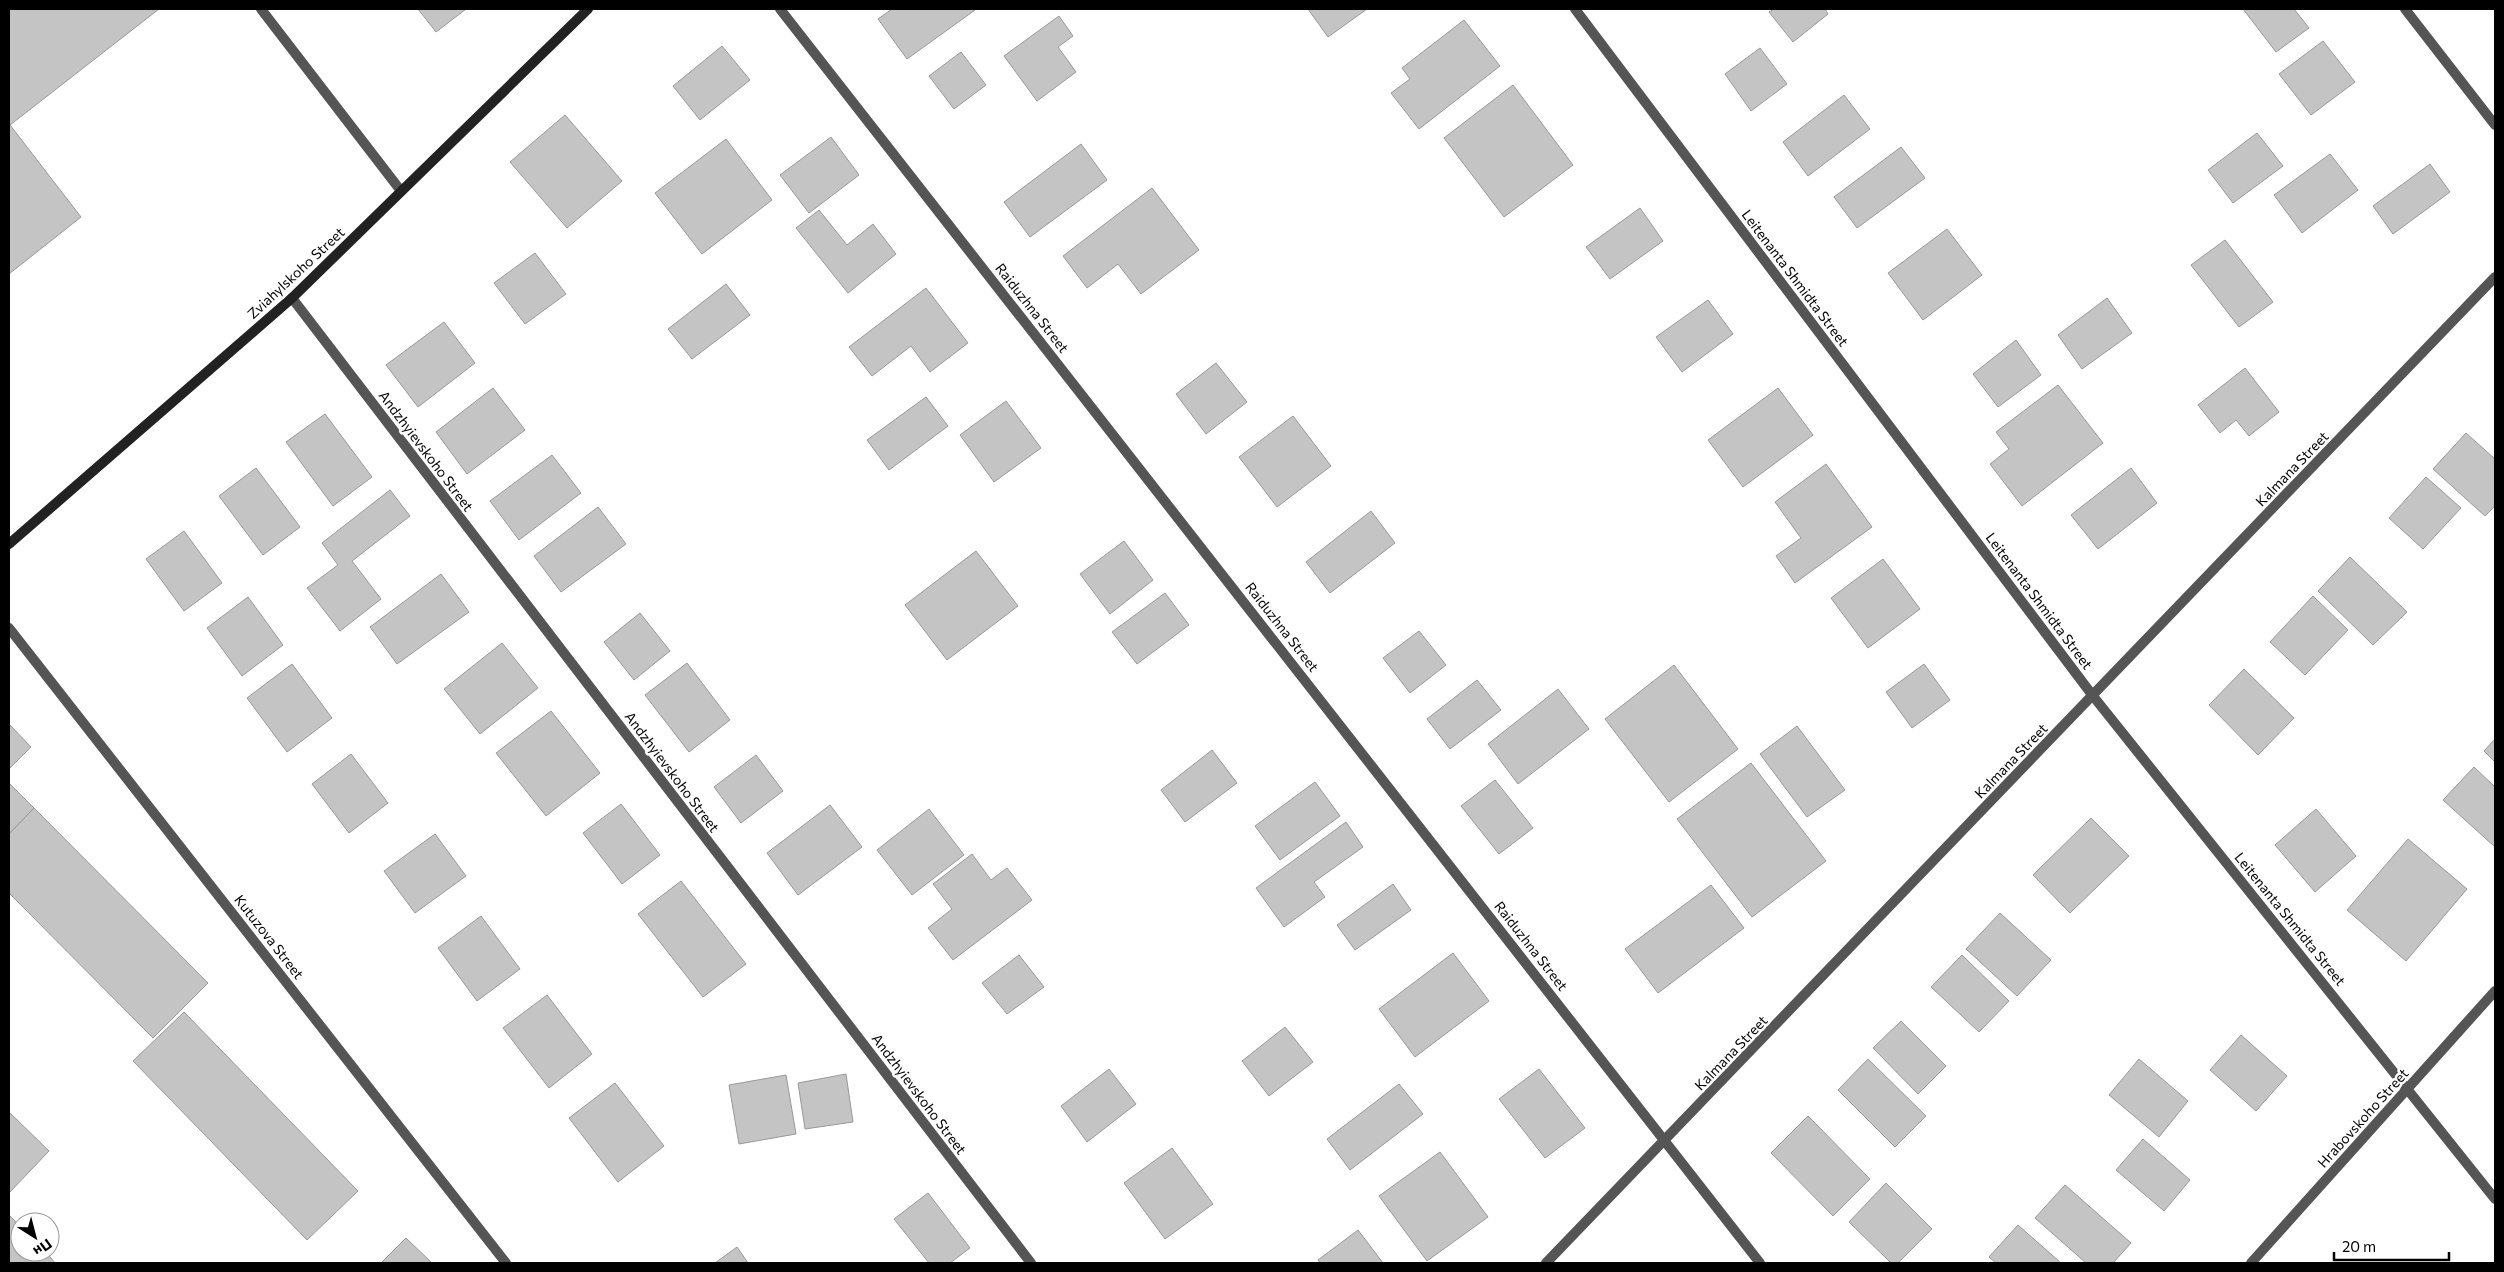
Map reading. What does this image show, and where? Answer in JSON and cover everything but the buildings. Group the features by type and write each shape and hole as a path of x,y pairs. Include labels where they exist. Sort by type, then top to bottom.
{"street":[{"path":"261,9 401,191"},
{"name":"Zviahylskoho Street","path":"9,544 292,298 588,9"},
{"name":"Raiduzhna Street","path":"780,9 1666,1140 1760,1263"},
{"name":"Leitenanta Shmidta Street","path":"1575,9 2093,696 2495,1199"},
{"path":"2405,9 2495,125"},
{"name":"Kalmana Street","path":"1546,1263 2495,277"},
{"name":"Andzhyievskoho Street","path":"292,298 1031,1263"},
{"name":"Kutuzova Street","path":"9,628 506,1263"},
{"name":"Hrabovskoho Street","path":"2251,1263 2495,991"}]}
